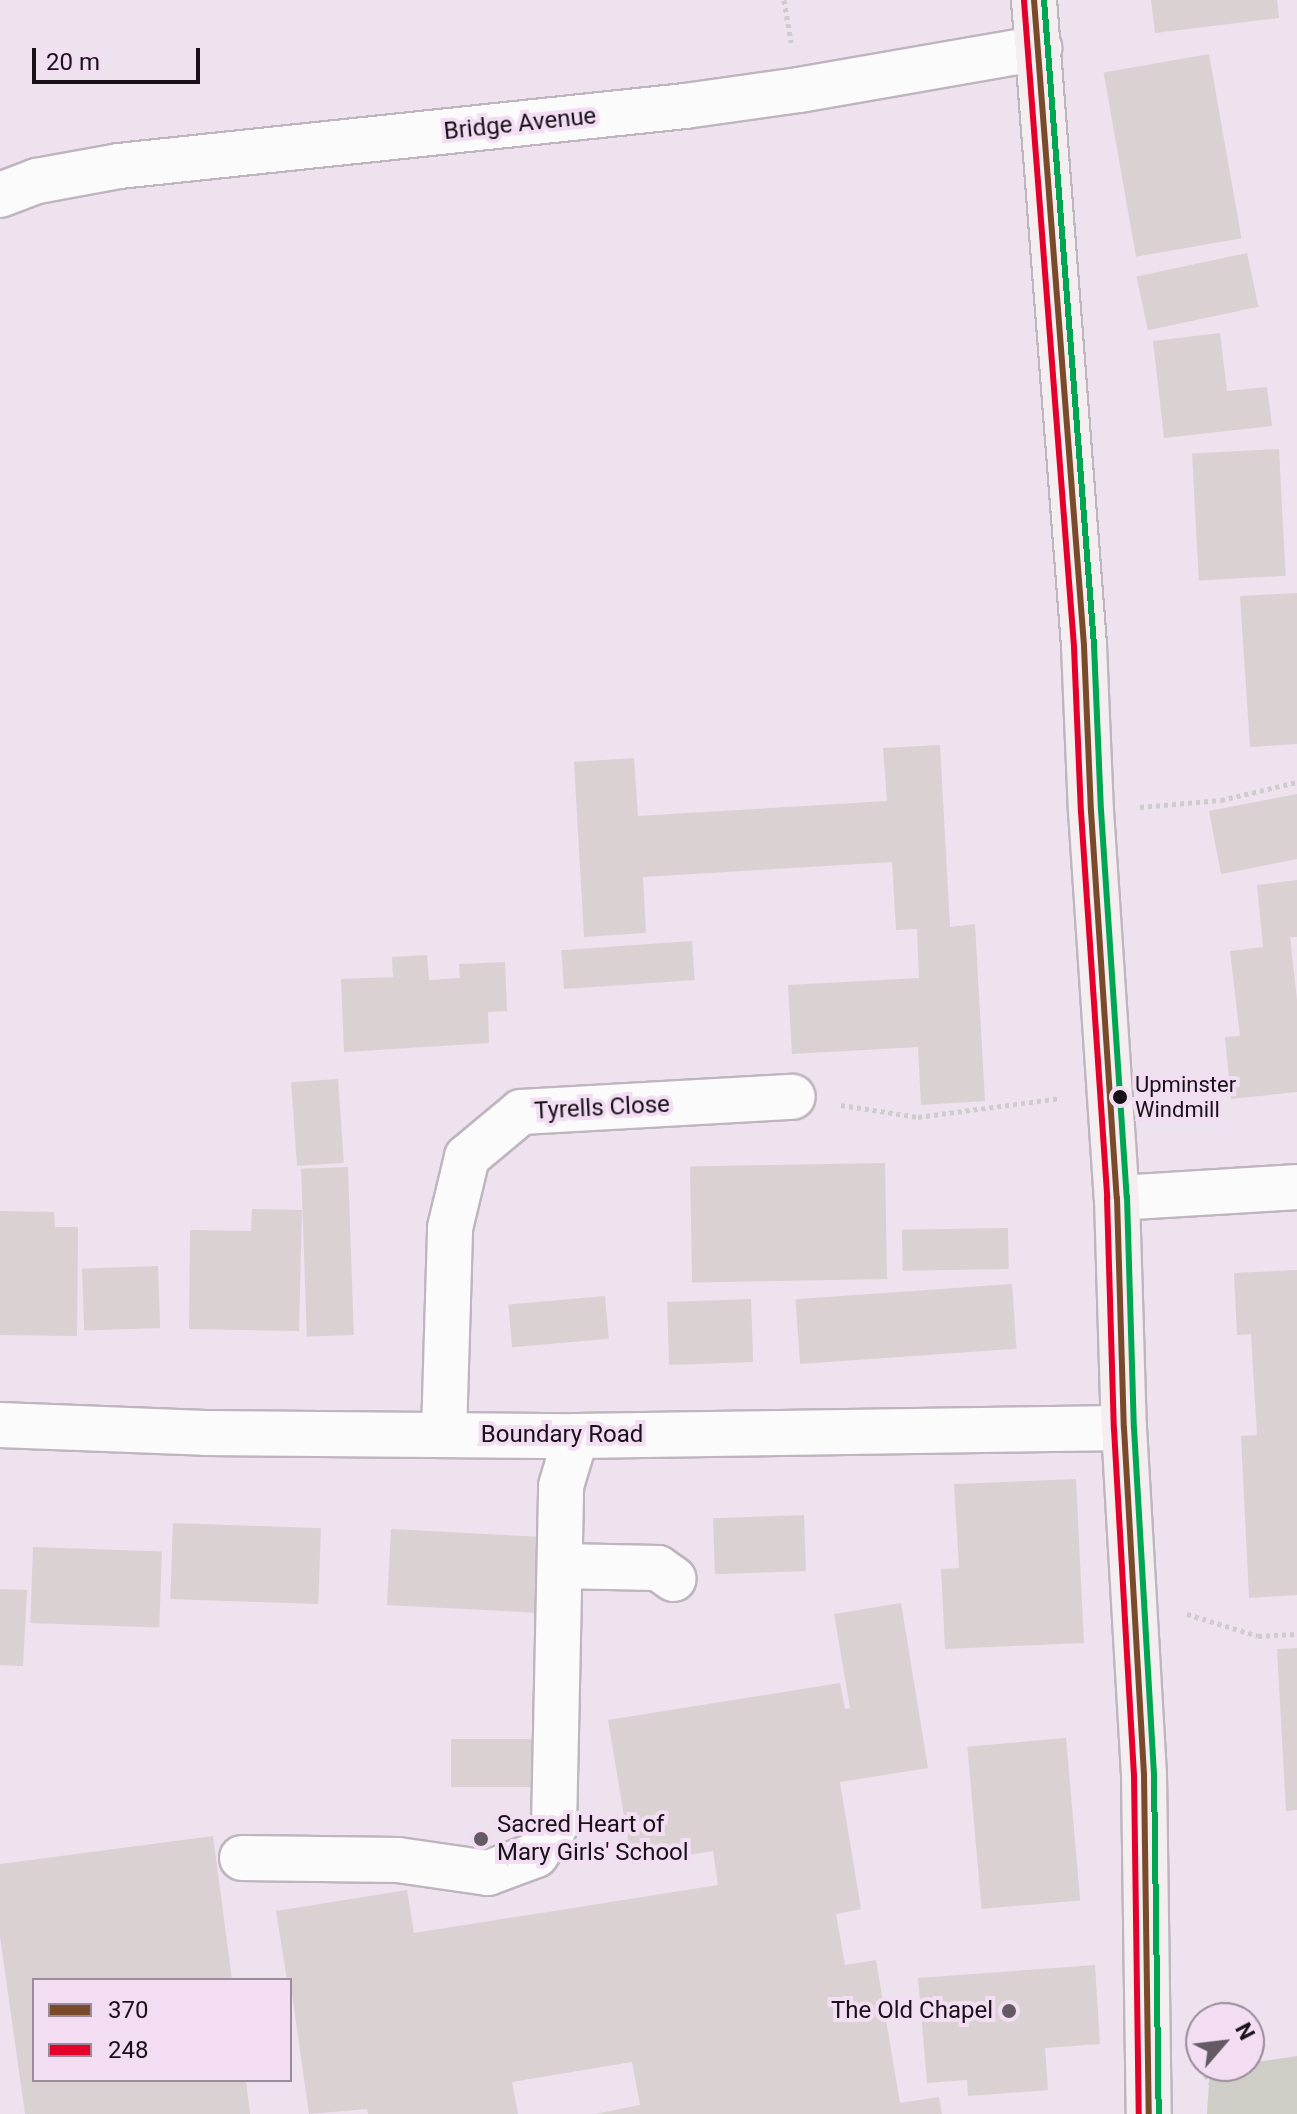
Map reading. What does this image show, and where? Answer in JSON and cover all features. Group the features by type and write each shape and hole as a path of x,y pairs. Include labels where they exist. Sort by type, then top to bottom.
{"main road":[{"path":"1034,0 1084,646 1091,811 1117,1198 1124,1428 1144,1775 1149,2114"}],"street":[{"name":"Bridge Avenue","path":"0,195 37,181 119,166 685,106 1039,48"},
{"name":"Tyrells Close","path":"444,1434 450,1228 467,1157 521,1112 793,1097"},
{"path":"1117,1198 1297,1187"},
{"name":"Boundary Road","path":"0,1425 205,1433 576,1436 1124,1428"},
{"path":"242,1858 398,1860 488,1873 536,1855 554,1828 561,1486 576,1436"},
{"path":"560,1566 658,1568 674,1579"}],"path":[{"path":"1091,811 1221,800 1297,782"},
{"path":"793,1097 918,1117 1109,1091"},
{"path":"1132,1597 1258,1636 1297,1634"}],"shaded area":[{"path":"1297,2056 1297,2114 1207,2114 1209,2082 1265,2082 1265,2061"}],"building":[{"path":"1151,0 1277,0 1279,18 1155,33"},
{"path":"1209,54 1241,238 1136,257 1104,73"},
{"path":"1247,253 1258,307 1148,330 1136,276"},
{"path":"1220,333 1227,391 1267,387 1272,426 1164,438 1153,341"},
{"path":"1279,449 1286,576 1199,580 1192,454"},
{"path":"1297,593 1297,744 1250,747 1240,596"},
{"path":"940,745 950,927 975,924 985,1101 921,1105 918,1047 792,1054 788,985 919,978 917,929 896,930 892,862 643,877 646,933 584,937 574,762 634,758 638,816 887,801 883,748"},
{"path":"1297,794 1297,859 1221,874 1209,811"},
{"path":"1297,880 1297,937 1290,937 1297,1000 1297,1092 1231,1099 1225,1037 1240,1036 1230,951 1263,947 1257,885"},
{"path":"692,941 695,980 564,989 561,950"},
{"path":"427,955 429,980 460,978 459,964 505,962 507,1011 488,1012 489,1043 344,1052 341,979 393,977 392,957"},
{"path":"338,1079 344,1163 297,1166 291,1082"},
{"path":"885,1163 887,1279 692,1282 690,1166"},
{"path":"348,1167 354,1335 307,1337 301,1169"},
{"path":"252,1209 302,1210 299,1331 189,1329 190,1230 251,1231"},
{"path":"0,1211 54,1212 55,1227 78,1227 77,1336 0,1335"},
{"path":"1008,1228 1009,1269 903,1271 902,1230"},
{"path":"158,1266 160,1328 84,1331 82,1269"},
{"path":"1297,1270 1297,1595 1249,1598 1241,1436 1257,1435 1251,1334 1237,1335 1234,1273"},
{"path":"1012,1284 1017,1349 800,1364 796,1299"},
{"path":"605,1296 609,1339 512,1347 508,1304"},
{"path":"751,1299 753,1362 669,1365 667,1302"},
{"path":"1076,1479 1084,1643 945,1649 941,1569 959,1568 954,1484"},
{"path":"804,1515 806,1571 715,1574 713,1518"},
{"path":"173,1523 321,1528 318,1604 170,1599"},
{"path":"391,1529 539,1537 535,1613 387,1605"},
{"path":"33,1547 162,1552 159,1627 30,1623"},
{"path":"0,1589 27,1590 23,1666 0,1665"},
{"path":"901,1603 928,1768 840,1782 861,1909 836,1914 845,1965 876,1960 900,2103 939,2097 942,2114 595,2114 640,2105 632,2062 512,2082 518,2114 368,2114 367,2109 309,2114 292,1978 287,1978 276,1911 407,1890 414,1933 718,1885 713,1851 632,1864 608,1720 840,1683 845,1709 850,1708 834,1614"},
{"path":"1297,1648 1297,1810 1286,1811 1277,1649"},
{"path":"1066,1738 1080,1900 982,1909 967,1747"},
{"path":"451,1739 536,1739 536,1787 451,1787"},
{"path":"213,1836 232,1978 32,1978 32,2082 246,2082 250,2114 25,2114 0,1936 0,1864"},
{"name":"The Old Chapel","path":"1095,1965 1100,2044 1045,2048 1048,2090 968,2096 967,2080 927,2083 918,1978"}],"transit line":[{"name":"370","path":"1034,0 1084,646 1091,811 1117,1198 1124,1428 1144,1775 1149,2114"},
{"path":"1044,0 1094,645 1101,810 1127,1197 1134,1428 1154,1775 1159,2114"},
{"name":"248","path":"1024,1 1074,647 1081,812 1107,1198 1114,1429 1134,1775 1139,2114"}],"place":[{"name":"Upminster Windmill","path":"1120,1097"},
{"name":"Sacred Heart of Mary Girls' School","path":"481,1839"},
{"name":"The Old Chapel","path":"1009,2011"}]}
